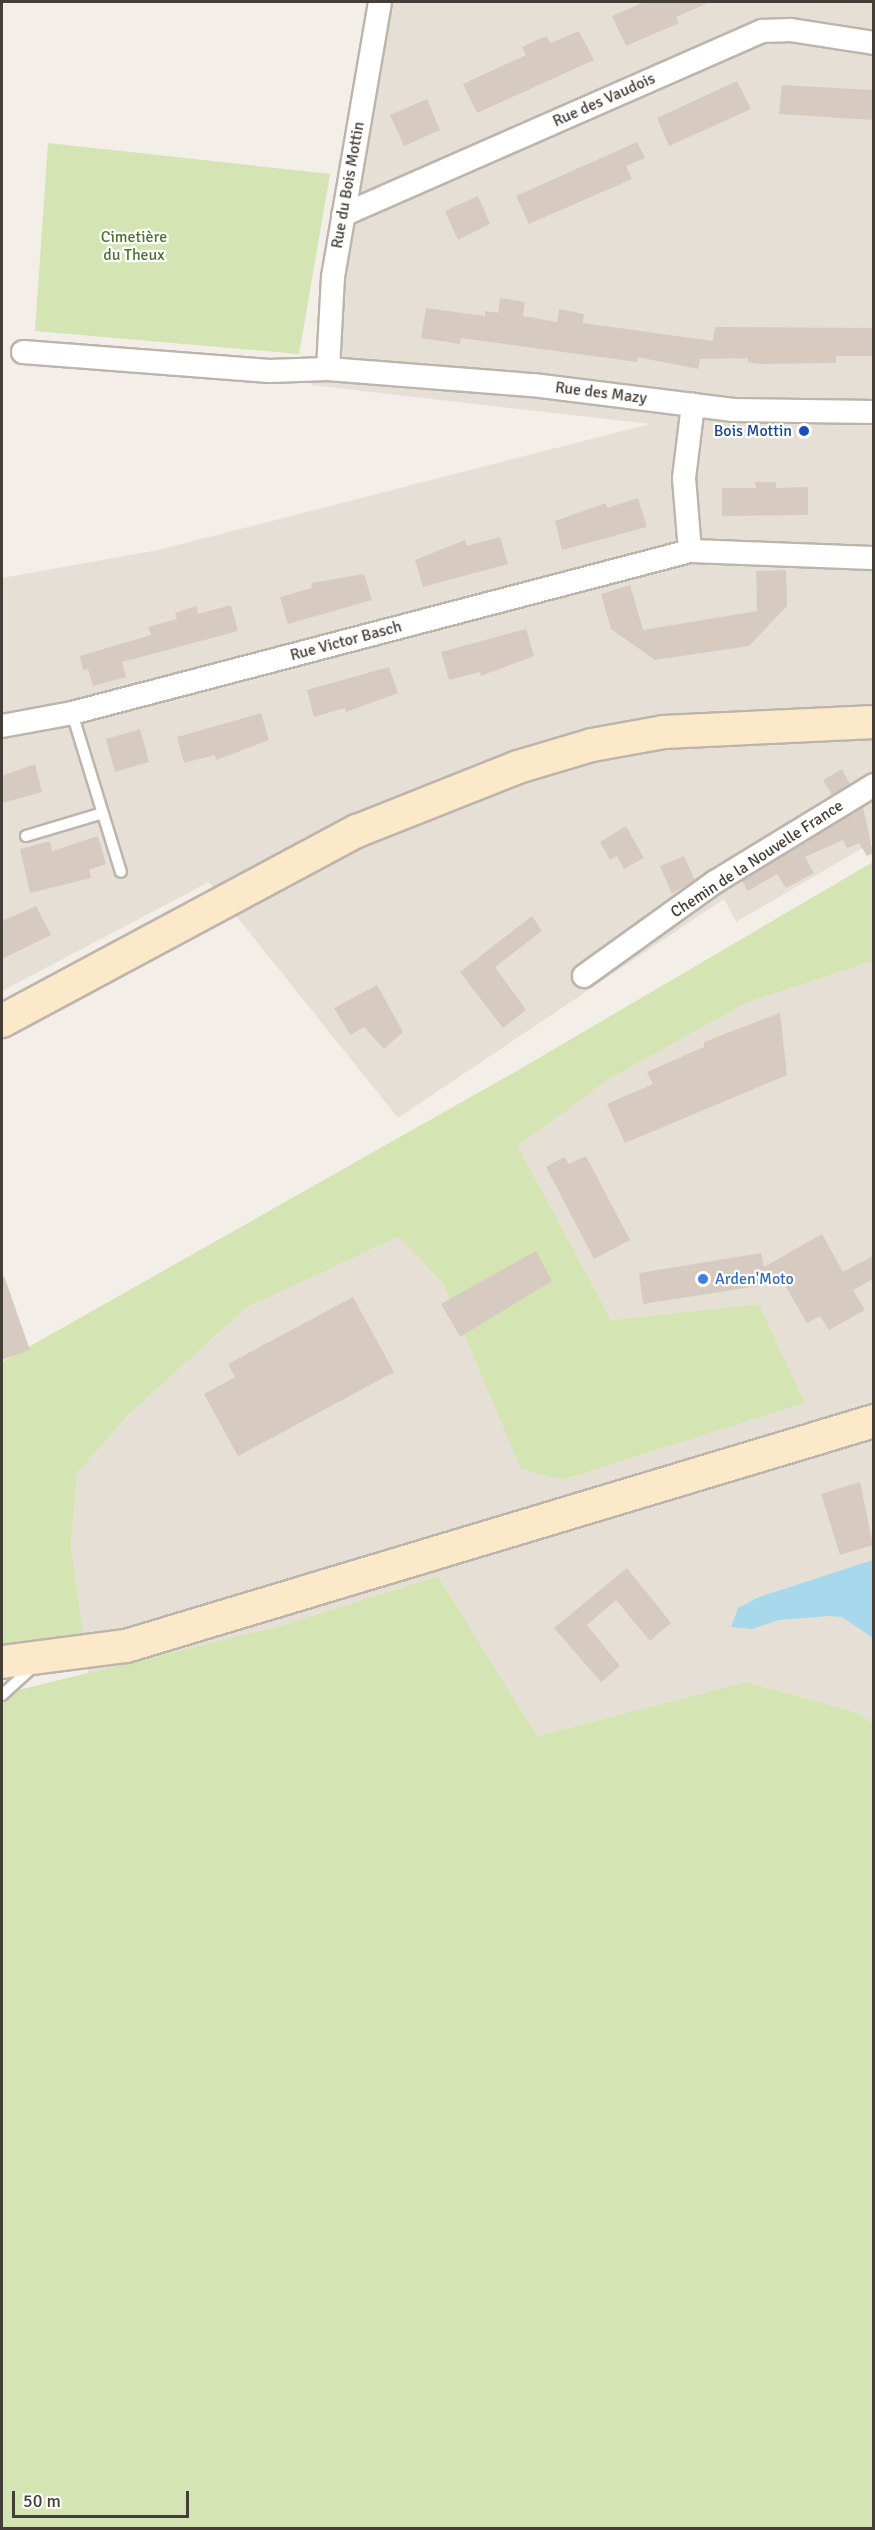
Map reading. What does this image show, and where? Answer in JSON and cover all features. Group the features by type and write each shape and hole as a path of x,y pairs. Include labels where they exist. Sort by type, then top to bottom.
{"main road":[{"path":"2,1021 357,831 518,767 592,745 664,732 873,722"},
{"path":"2,1662 126,1646 873,1420"}],"street":[{"name":"Rue du Bois Mottin","path":"328,369 333,277 380,2"},
{"name":"Rue des Vaudois","path":"343,215 762,31 791,30 873,43"},
{"name":"Rue des Mazy","path":"23,352 269,371 328,369 533,385 733,410 873,411"},
{"path":"690,551 684,478 693,405"},
{"name":"Rue Victor Basch","path":"2,726 72,713 690,551 873,558"},
{"name":"Chemin de la Nouvelle France","path":"584,976 715,882 873,785"}],"lane":[{"path":"72,713 121,872"},
{"path":"26,836 103,813"},
{"path":"2,1695 45,1656"}],"shaded area":[{"path":"379,2 873,2 873,842 736,922 724,899 398,1118 209,882 2,991 2,578 158,550 650,424 311,385"},
{"path":"873,961 873,1723 859,1713 746,1682 537,1736 438,1576 280,1626 88,1673 71,1546 77,1473 128,1415 246,1308 398,1237 443,1283 522,1469 562,1480 805,1403 759,1304 611,1320 518,1146 609,1079 748,1002"}],"green space":[{"name":"Cimetière du Theux","path":"48,143 330,174 299,354 35,331"},
{"path":"873,862 873,961 748,1002 609,1079 518,1146 611,1320 759,1304 805,1403 562,1480 521,1469 443,1283 398,1237 246,1308 128,1415 77,1473 71,1546 84,1641 2,1648 2,1362 515,1072"},
{"path":"438,1576 537,1736 746,1682 859,1713 873,1723 873,2528 2,2528 2,1694 280,1626"}],"water":[{"path":"873,1560 873,1638 842,1617 779,1620 752,1629 731,1627 738,1608 759,1597"}],"building":[{"path":"644,2 710,2 676,17 679,23 626,46 612,16"},
{"path":"579,31 594,60 477,113 463,84 526,55 522,47 546,36 551,43"},
{"path":"737,81 751,109 669,146 657,118"},
{"path":"782,85 873,90 873,120 779,114"},
{"path":"427,99 440,130 404,146 390,115"},
{"path":"637,142 645,158 626,166 632,179 529,224 516,196"},
{"path":"478,196 490,224 458,240 445,211"},
{"path":"500,298 525,302 523,316 557,322 559,309 584,314 583,323 713,341 715,327 873,328 873,356 836,356 836,363 758,364 748,362 748,358 700,359 698,369 637,357 637,362 461,338 460,344 421,338 426,308 485,316 485,311 498,313"},
{"path":"755,482 776,482 776,488 808,487 808,515 722,516 722,488 756,488"},
{"path":"638,498 647,527 562,550 555,521 606,503 607,508"},
{"path":"500,537 508,564 423,587 415,560 465,540 467,546"},
{"path":"786,570 787,606 749,646 655,660 611,629 601,594 630,585 643,630 757,611 756,571"},
{"path":"364,574 372,600 288,624 280,597 312,588 311,583"},
{"path":"231,605 238,631 122,662 126,677 93,686 88,669 83,670 80,656 151,635 148,627 177,619 175,613 196,606 198,614"},
{"path":"526,629 534,656 481,676 480,672 449,680 441,652"},
{"path":"389,667 398,693 346,712 345,708 314,717 307,690"},
{"path":"261,713 269,740 216,760 215,755 184,763 177,737"},
{"path":"140,729 149,762 115,772 106,739"},
{"path":"35,764 42,792 2,803 2,776"},
{"path":"842,769 850,784 832,795 823,780"},
{"path":"863,807 873,853 867,856 859,843 847,848 843,840 805,857 814,873 786,888 777,874 748,891 742,881"},
{"path":"626,826 644,858 624,869 617,856 610,860 600,842"},
{"path":"98,836 106,864 89,870 91,878 30,893 20,849 50,841 52,851"},
{"path":"684,856 695,880 672,894 660,866"},
{"path":"36,906 51,935 2,959 2,921"},
{"path":"532,916 542,931 495,967 526,1010 503,1028 460,972"},
{"path":"377,985 403,1032 384,1049 364,1027 350,1035 334,1008"},
{"path":"780,1013 787,1075 625,1143 607,1104 653,1084 647,1072 704,1047 704,1042"},
{"path":"586,1156 630,1240 594,1259 546,1167 564,1157 569,1164"},
{"path":"822,1234 843,1272 873,1256 873,1279 853,1290 865,1310 829,1330 820,1316 807,1323 783,1282 643,1304 639,1273 761,1253 764,1267"},
{"path":"536,1251 552,1281 460,1337 441,1304"},
{"path":"4,1276 30,1350 2,1360 2,1277"},
{"path":"353,1297 394,1372 238,1456 204,1394 235,1377 228,1364"},
{"path":"860,1482 873,1545 840,1555 821,1494"},
{"path":"627,1568 671,1623 650,1641 616,1600 587,1625 620,1666 601,1682 554,1628"}],"place":[{"name":"Bois Mottin","path":"804,431"},
{"name":"Arden'Moto","path":"703,1279"}]}
